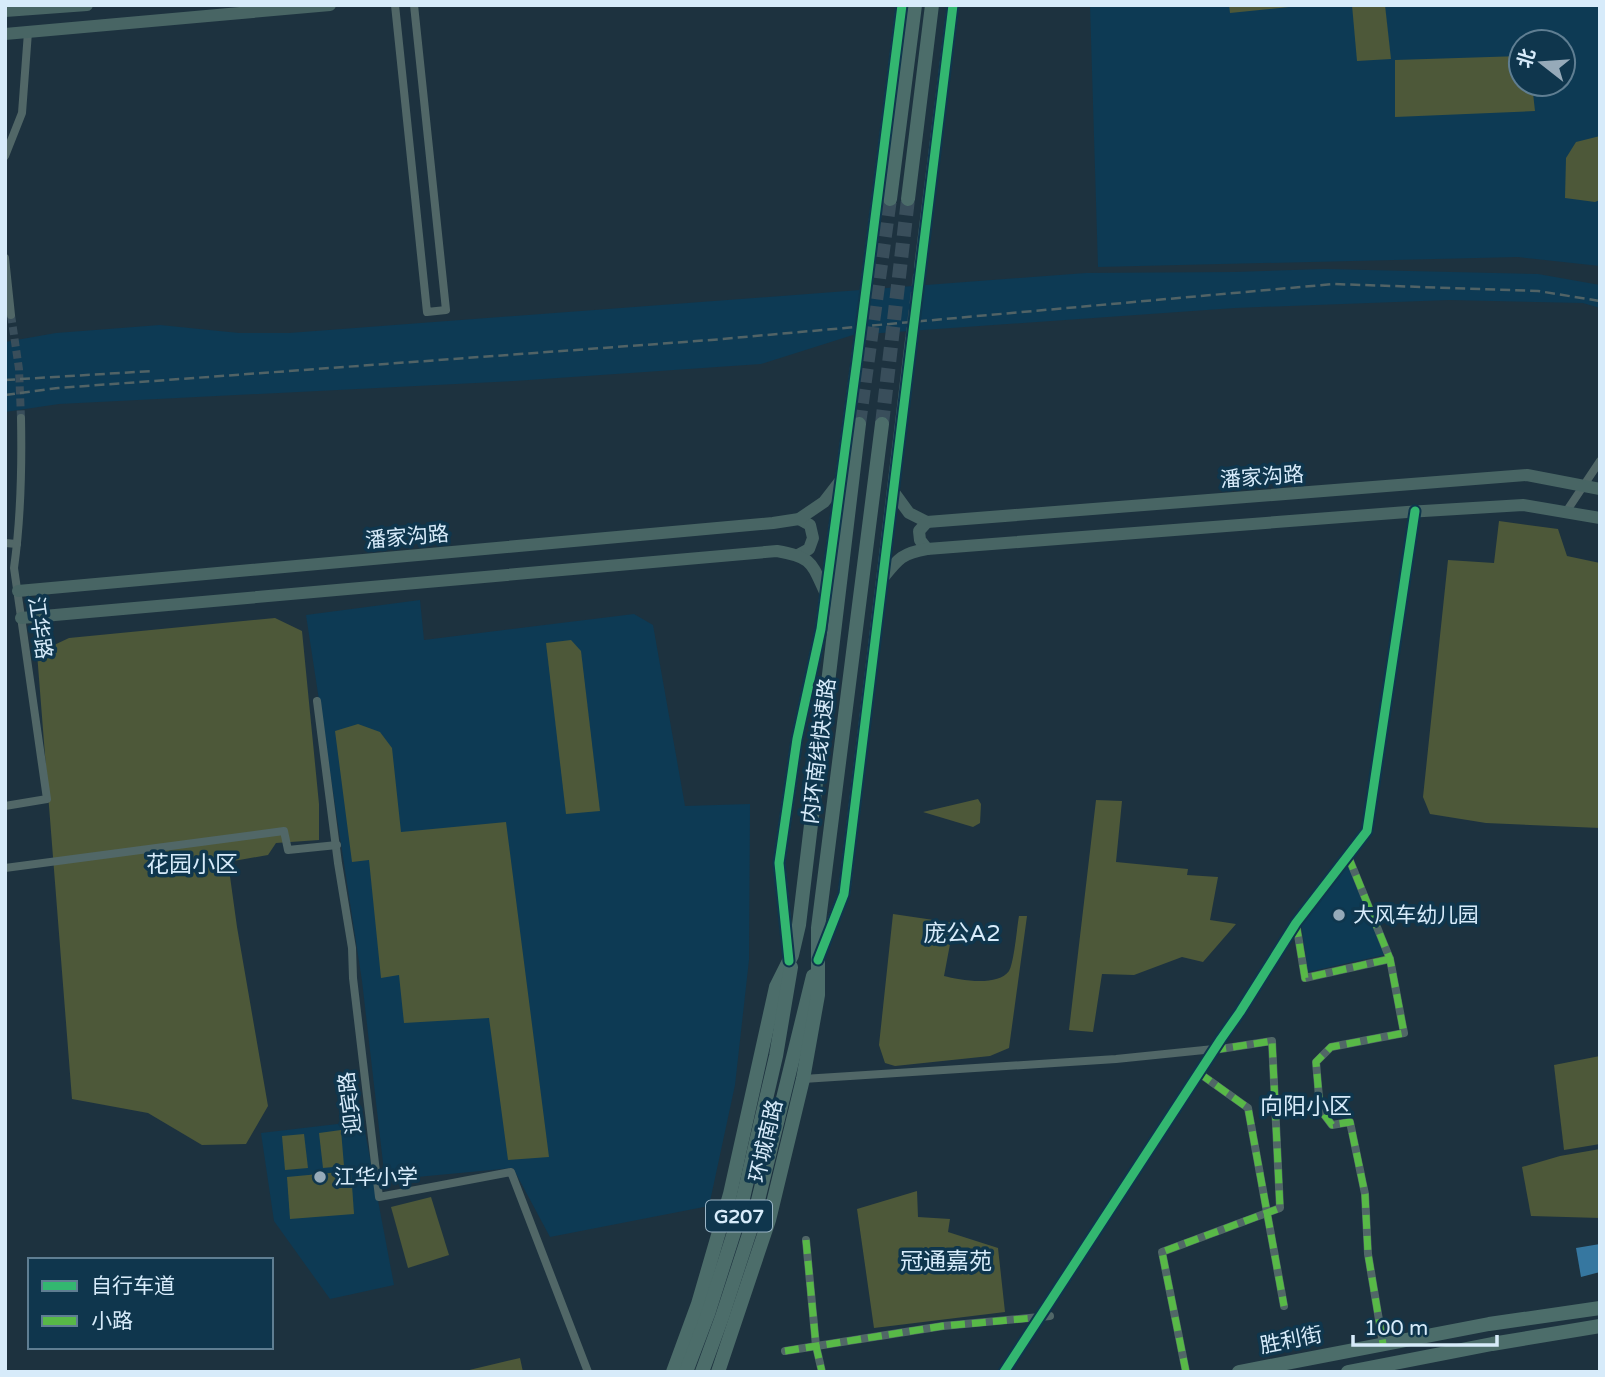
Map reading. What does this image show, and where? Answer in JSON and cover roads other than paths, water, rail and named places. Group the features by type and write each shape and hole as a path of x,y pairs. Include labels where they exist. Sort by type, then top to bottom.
{"highway":[{"path":"908,199 932,5"},
{"path":"890,199 904,6"},
{"name":"内环南线快速路","path":"686,1372 738,1220 776,1056 791,958 799,925 859,424"},
{"name":"内环南线快速路","path":"803,1079 818,995 818,928 882,424"},
{"name":"内环南线快速路","path":"755,1085 776,987 791,958"},
{"name":"内环南线快速路","path":"702,1372 752,1224 818,960"},
{"name":"环城南路","path":"718,1372 769,1220 803,1079"},
{"name":"环城南路","path":"673,1372 698,1304 730,1194 755,1085"},
{"name":"胜利街","path":"1239,1372 1489,1324 1600,1308"},
{"path":"1348,1372 1600,1326"}],"street":[{"path":"5,11 87,5"},
{"path":"5,34 330,5"},
{"path":"396,5 427,312 446,310 414,5"},
{"path":"867,281 904,6"},
{"path":"920,267 953,7"},
{"path":"5,156 22,113 28,32"},
{"path":"5,258 11,315"},
{"path":"791,958 779,863 797,739 821,629 860,337"},
{"path":"818,960 844,894 911,340"},
{"name":"江华路","path":"5,806 47,799 14,568 21,418"},
{"path":"1566,512 1600,461"},
{"name":"潘家沟路","path":"927,522 1527,475 1600,489"},
{"name":"潘家沟路","path":"18,591 773,523 799,519 824,502 841,480"},
{"path":"893,491 909,513 927,522 919,531 920,540 928,549"},
{"path":"882,579 897,560 911,552 928,549 1523,505 1600,518"},
{"path":"803,1079 1116,1059 1214,1049 1296,923 1367,831 1415,511"},
{"path":"798,555 808,549 814,538 810,525 799,519"},
{"path":"5,543 17,544"},
{"path":"21,618 777,551 798,555 813,566 825,592"},
{"path":"854,640 875,642"},
{"name":"迎宾路","path":"317,701 352,948 353,978 379,1197 510,1172 588,1372"},
{"path":"5,868 285,831 288,850 337,845"},
{"path":"1348,856 1390,959 1404,1033 1331,1047 1316,1062 1320,1109 1332,1125 1350,1122 1365,1194 1368,1254 1383,1345"},
{"path":"1296,923 1306,978 1390,959"},
{"path":"1004,1372 1221,1039"},
{"path":"1186,1372 1163,1252 1280,1208 1272,1041 1214,1050"},
{"path":"1199,1073 1248,1108 1284,1306"},
{"path":"806,1240 816,1346 822,1372"},
{"path":"785,1351 943,1326 1050,1316"}],"tunnel":[{"path":"859,424 890,199"},
{"path":"882,424 908,199"},
{"path":"911,340 920,267"},
{"path":"860,337 867,281"},
{"path":"11,315 19,369 21,418"}],"railway":[{"path":"5,395 58,388 711,340 1334,284 1538,291 1600,301"},
{"path":"5,380 152,371"}],"place":[{"name":"大风车幼儿园","path":"1339,915"},
{"name":"江华小学","path":"320,1177"}],"district":[{"name":"花园小区","path":"192,864"},
{"name":"庞公A2","path":"962,933"},
{"name":"向阳小区","path":"1306,1106"},
{"name":"冠通嘉苑","path":"946,1261"}]}
